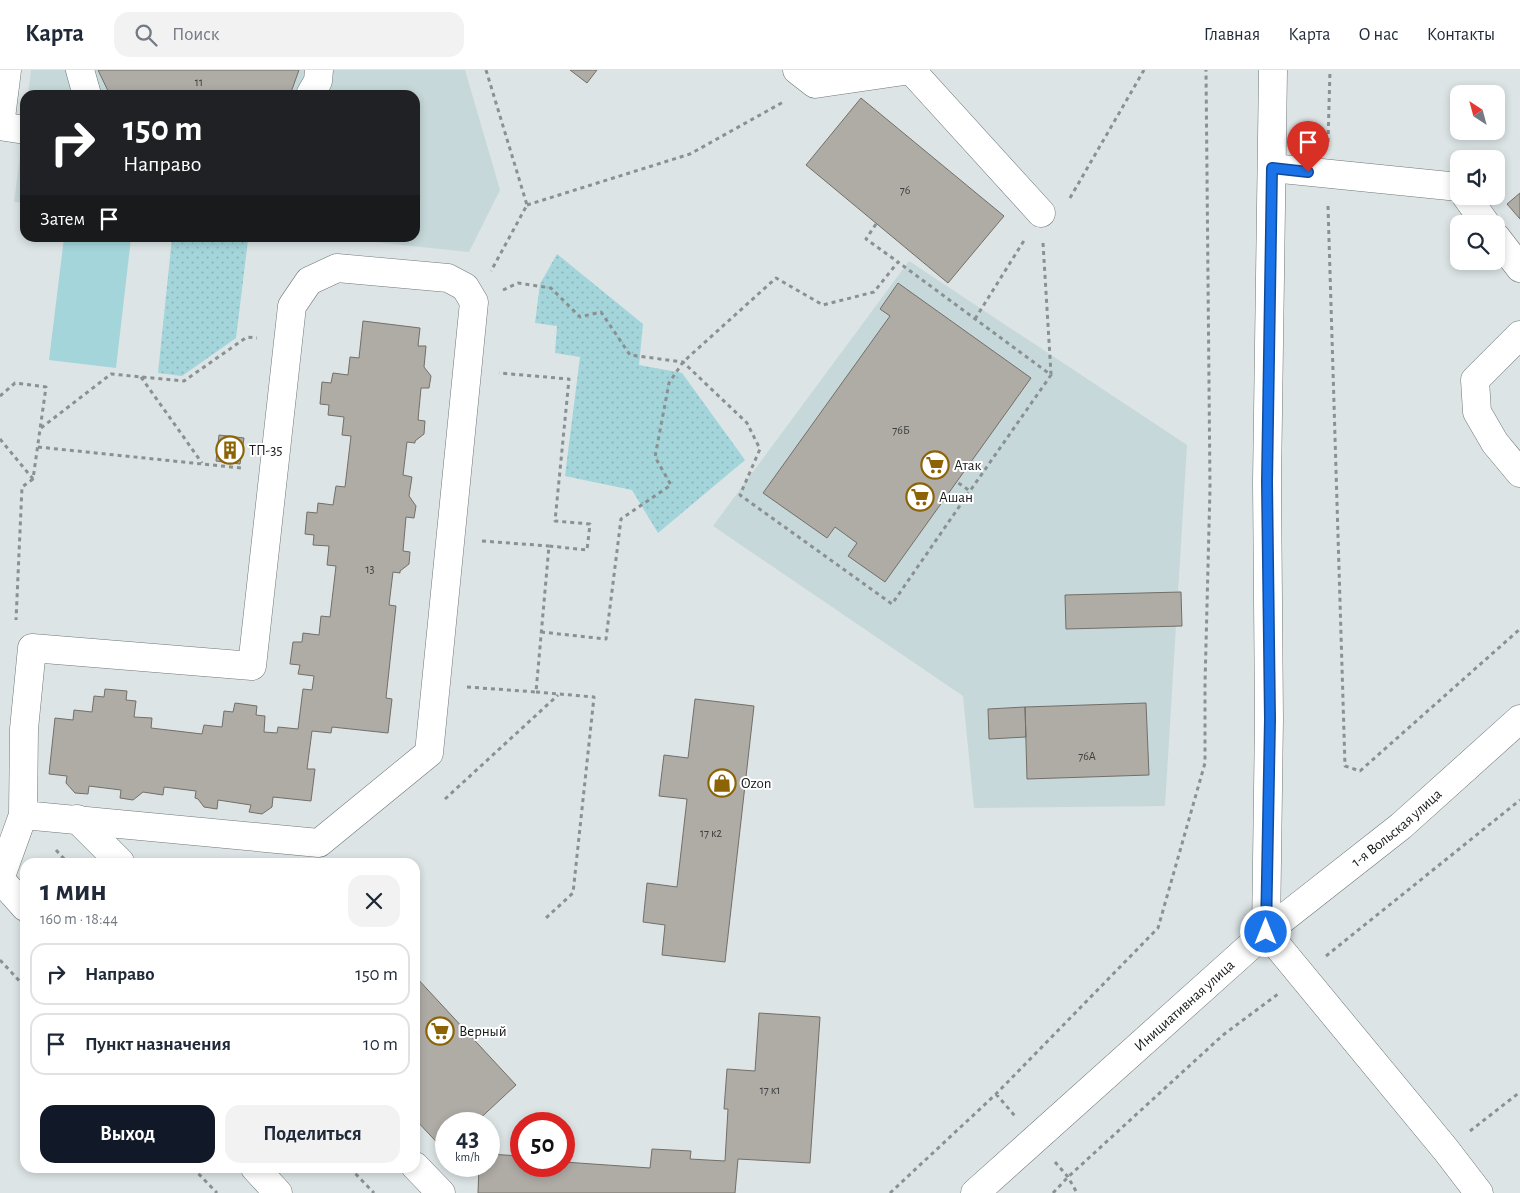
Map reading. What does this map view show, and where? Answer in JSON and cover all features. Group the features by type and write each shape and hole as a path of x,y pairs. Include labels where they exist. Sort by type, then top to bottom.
{"main road":[{"path":"7,70 0,126 20,129"},
{"path":"80,70 86,90"},
{"path":"313,90 318,81 320,70"},
{"path":"806,77 911,70 1045,224"},
{"path":"1273,70 1267,482 1270,719 1266,932 1446,1150 1479,1193"},
{"path":"1272,168 1450,186"},
{"path":"1505,249 1520,268"},
{"path":"20,901 0,879 23,815 24,729 32,648 252,666 292,306 309,281 337,268 448,278 464,287 474,302 430,753 319,843 23,815"},
{"path":"1520,334 1474,380 1477,412 1495,443 1520,473"},
{"name":"1-я Вольская улица","path":"1266,932 1402,826 1520,719"},
{"path":"77,819 116,858"},
{"name":"Инициативная улица","path":"975,1193 1266,932"},
{"path":"420,1171 441,1193"},
{"path":"260,1173 278,1193"}],"path":[{"path":"486,70 527,205"},
{"path":"1067,203 1144,70"},
{"path":"890,1193 996,1094 1158,928 1206,763 1205,684 1210,488 1206,70"},
{"path":"1330,70 1326,174 1345,766 1360,770 1520,629"},
{"path":"474,302 527,205 690,154 806,77"},
{"path":"876,224 866,239 1051,375"},
{"path":"474,302 518,283 551,288 580,318 601,312 630,355 683,362 747,423 760,449 740,495 892,604 1051,375 1043,244 1045,224"},
{"path":"1043,244 1045,224"},
{"path":"975,319 1045,224"},
{"path":"542,632 606,639 621,519 671,484 655,456 669,383 683,362 776,278 823,305 874,292 898,262"},
{"path":"40,428 111,374 184,381 247,337 288,342"},
{"path":"451,539 587,550 590,524 555,521 569,379 468,370"},
{"path":"141,377 203,463"},
{"path":"0,396 14,383 46,387 34,478 22,487 16,621"},
{"path":"0,439 34,478"},
{"path":"38,447 274,472"},
{"path":"957,482 970,491"},
{"path":"536,692 549,546"},
{"path":"436,685 594,697 573,893 546,918"},
{"path":"445,799 559,694"},
{"path":"1053,1193 1223,1034 1302,975 1520,800"},
{"path":"0,960 20,982"},
{"path":"1446,1150 1520,1092"},
{"path":"199,1173 217,1193"},
{"path":"355,1173 374,1193"},
{"path":"1068,1177 1077,1193"}],"shaded area":[{"path":"31,70 465,70 500,190 469,252 374,242 420,242 420,90 29,90"},
{"path":"20,157 20,203 14,202"},
{"path":"64,242 131,242 116,368 49,360"},
{"path":"172,242 248,242 236,338 182,376 158,373"},
{"path":"557,254 643,324 639,365 682,373 745,460 658,533 632,490 565,476 580,357 555,353 557,326 535,323 540,284"},
{"path":"909,261 1187,445 1165,806 974,808 963,696 713,526"}],"building":[{"path":"98,70 299,70 292,90 108,90"},
{"path":"570,70 597,70 587,83"},
{"path":"861,98 1004,216 948,283 806,165"},
{"path":"1520,193 1520,219 1507,204"},
{"path":"898,283 1031,378 885,582 848,556 857,543 835,527 827,538 763,493 890,316 880,309"},
{"path":"363,321 420,328 418,346 426,346 424,367 431,376 429,388 421,388 418,420 425,421 424,434 415,443 407,442 403,475 412,477 409,496 416,506 414,518 406,517 403,551 410,552 409,564 400,573 393,572 389,605 396,606 386,698 392,699 388,733 332,727 331,733 312,731 307,769 315,769 311,801 273,797 272,807 262,814 249,812 251,805 218,800 217,809 204,807 195,798 196,791 164,787 163,795 143,792 133,800 120,798 121,790 89,786 88,794 75,793 66,783 67,776 49,774 55,718 73,720 74,710 92,712 94,696 104,697 105,689 127,691 126,700 136,701 134,717 152,718 151,728 202,734 204,725 222,727 224,711 233,712 235,703 257,706 256,715 265,716 264,732 277,733 278,727 298,729 303,689 312,690 314,676 298,674 300,665 290,664 293,642 302,642 303,633 319,635 321,616 330,617 336,566 327,565 329,546 313,545 314,535 305,534 307,512 317,513 318,503 333,505 336,486 345,487 351,436 342,435 344,417 328,415 329,405 320,404 322,382 331,383 333,373 348,375 350,357 359,358"},
{"name":"ТП-35","path":"219,435 244,438 240,464 216,461"},
{"path":"1181,592 1182,626 1066,629 1065,595"},
{"path":"695,699 754,706 725,962 662,955 665,925 643,922 647,883 677,887 687,799 659,796 664,755 688,758"},
{"path":"1146,703 1149,775 1027,779 1025,707"},
{"path":"1025,707 1026,737 989,739 988,709"},
{"name":"Верный","path":"420,981 516,1085 487,1112 435,1112 435,1140 420,1124"},
{"path":"759,1013 820,1017 810,1163 738,1159 735,1193 478,1193 479,1177 500,1177 500,1155 510,1155 510,1177 575,1177 575,1163 650,1168 652,1149 691,1151 690,1159 725,1161 728,1109 724,1109 727,1069 755,1071"}],"place":[{"name":"ТП-35","path":"230,450"},
{"name":"Атак","path":"935,465"},
{"name":"Ашан","path":"920,497"},
{"name":"Ozon","path":"722,783"},
{"name":"Верный","path":"440,1031"}],"route":[{"path":"1266,932 1270,719 1267,482 1272,168 1308,172"}]}
